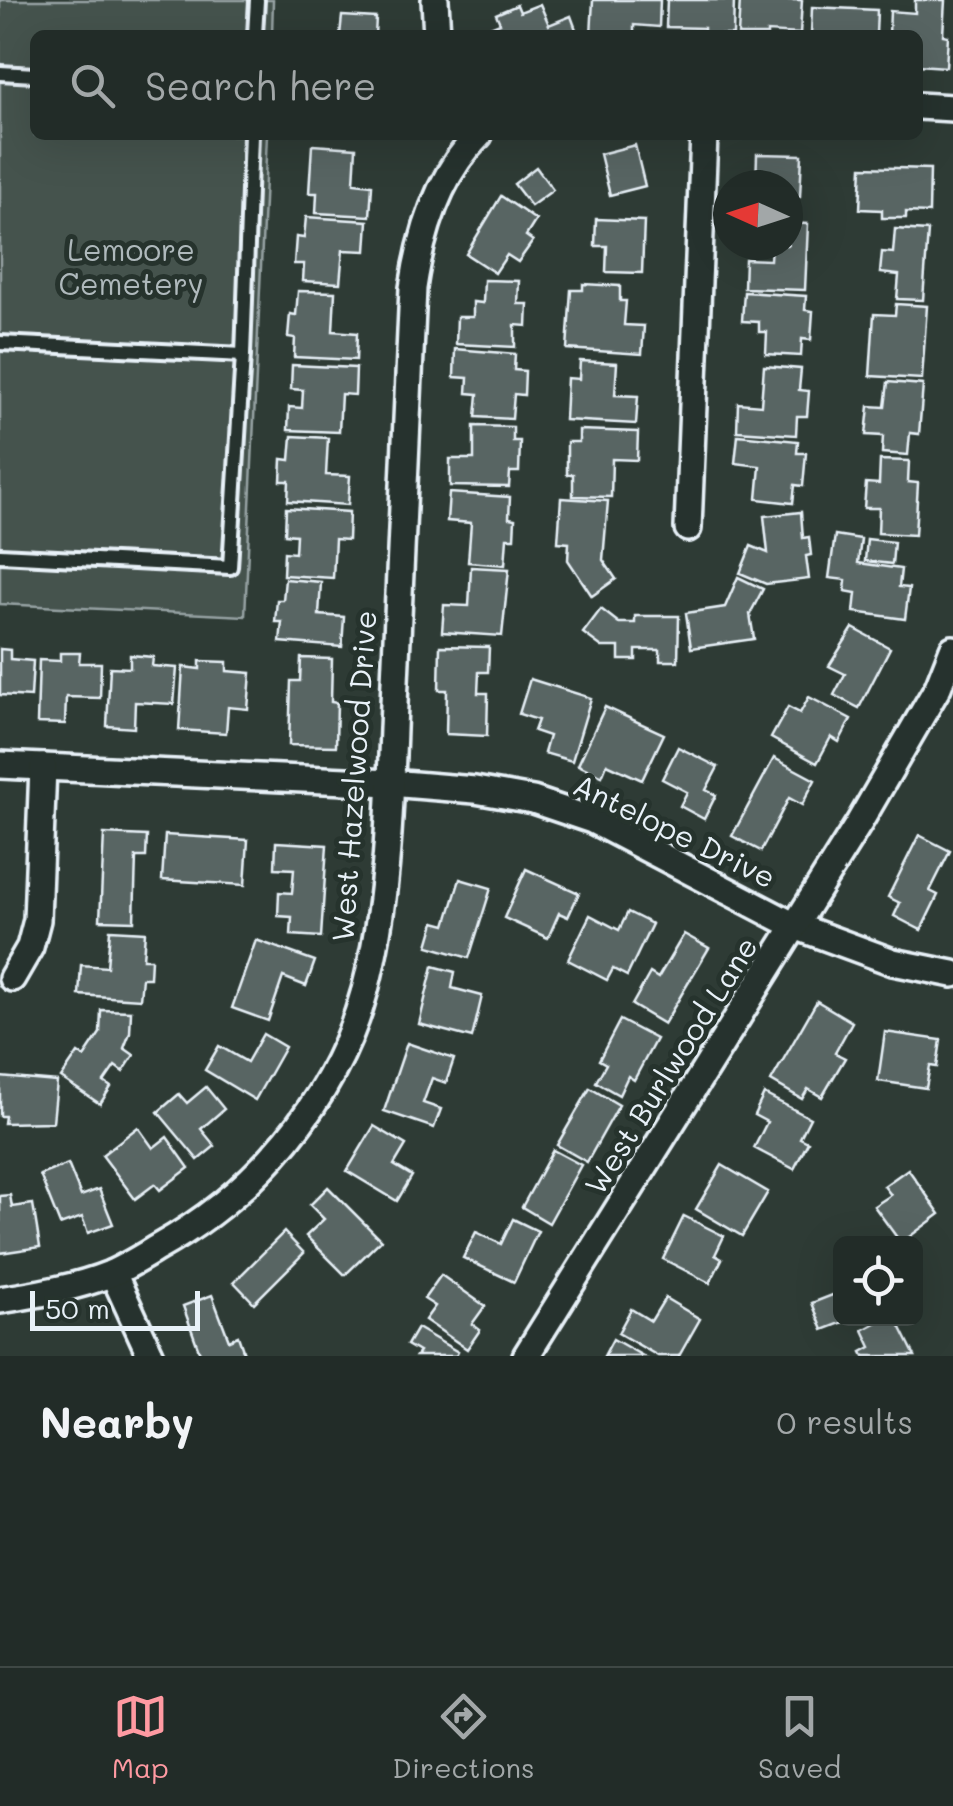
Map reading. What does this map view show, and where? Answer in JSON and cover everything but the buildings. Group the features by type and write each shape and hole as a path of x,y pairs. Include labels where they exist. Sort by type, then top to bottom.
{"street":[{"path":"435,0 437,30"},
{"path":"923,106 953,108"},
{"name":"West Hazelwood Drive","path":"0,1300 76,1285 113,1273 177,1237 246,1185 290,1138 330,1077 364,993 374,951 390,783 413,288 418,254 439,194 474,140"},
{"path":"688,528 704,140"},
{"name":"West Burlwood Lane","path":"526,1356 917,725 953,649"},
{"name":"Antelope Drive","path":"0,765 390,783 475,790 558,807 592,820 795,926 893,962 953,974"},
{"path":"12,978 30,947 37,920 43,767"},
{"path":"113,1273 151,1356"}],"lane":[{"path":"255,30 257,0"},
{"path":"0,73 30,74"},
{"path":"0,555 230,567 251,140"},
{"path":"0,342 243,355"}],"green space":[{"name":"Lemoore Cemetery","path":"0,0 273,0 272,30 30,30 30,140 267,140 245,616 0,604"}]}
